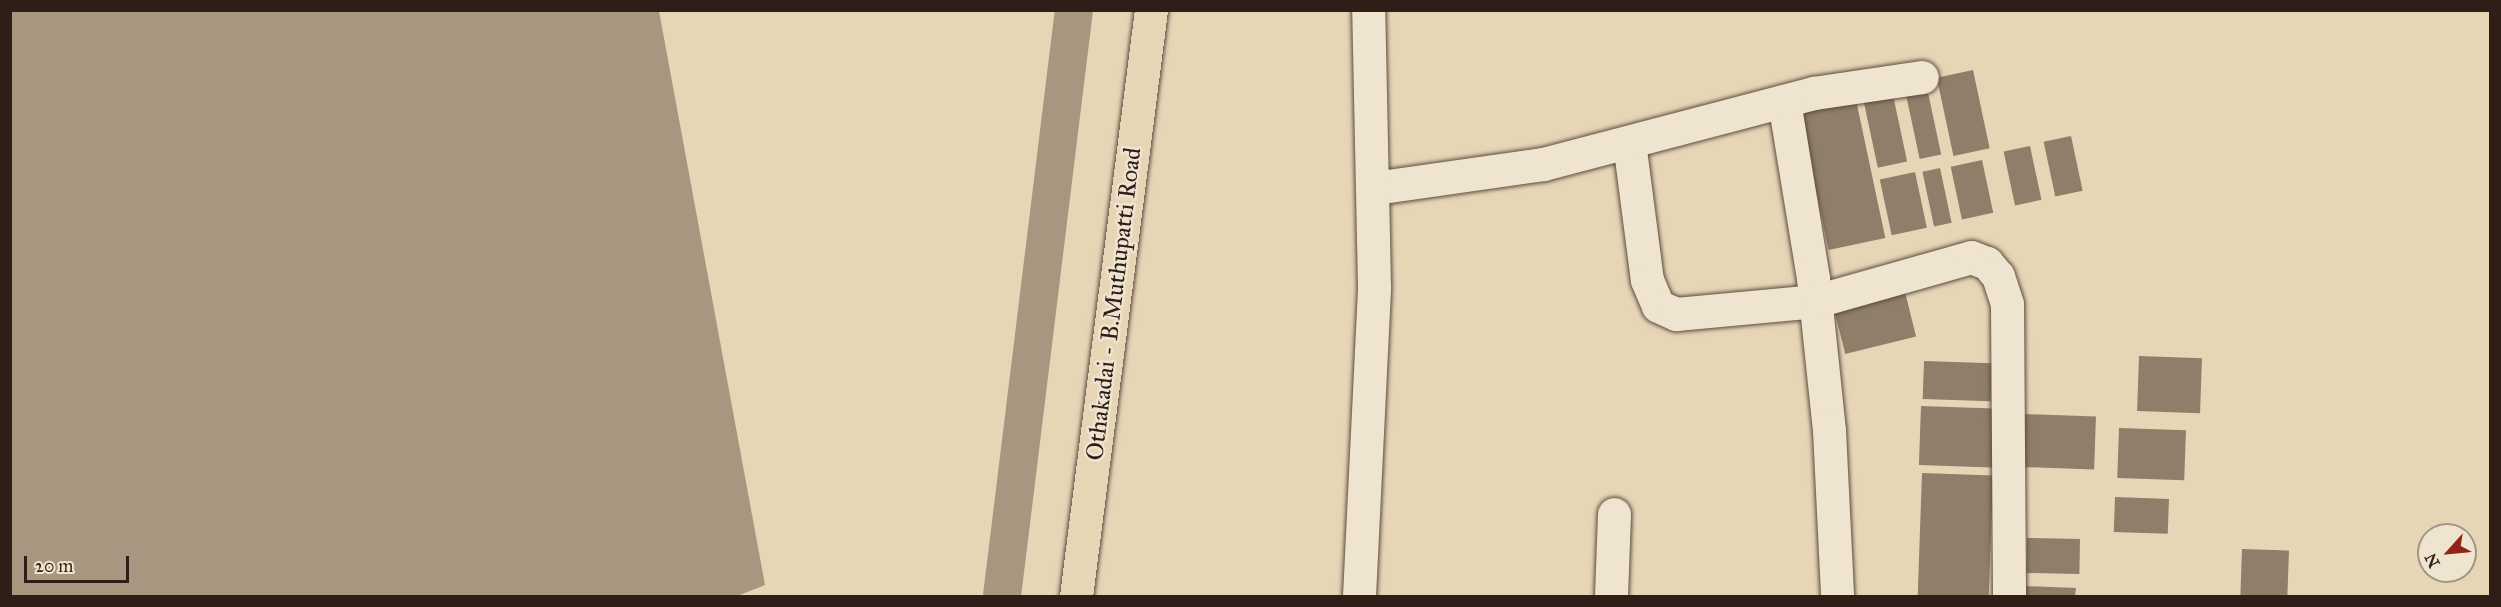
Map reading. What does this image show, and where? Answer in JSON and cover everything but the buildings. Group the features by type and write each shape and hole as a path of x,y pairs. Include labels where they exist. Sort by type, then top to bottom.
{"main road":[{"name":"Othakadai - B.Muthupatti Road","path":"1076,597 1151,10"}],"street":[{"path":"1359,597 1374,286 1374,188 1368,10"},
{"path":"1374,188 1543,164 1784,101 1922,77"},
{"path":"1784,101 1816,300 1829,430 1838,597"},
{"path":"1629,142 1647,280 1658,306 1676,314 1816,300 1971,257 1987,262 1998,276 2007,304 2009,597"},
{"path":"1611,597 1614,514"}],"shaded area":[{"path":"10,11 659,11 765,585 737,596 11,596"}],"waterway":[{"path":"1002,596 1074,10"}]}
